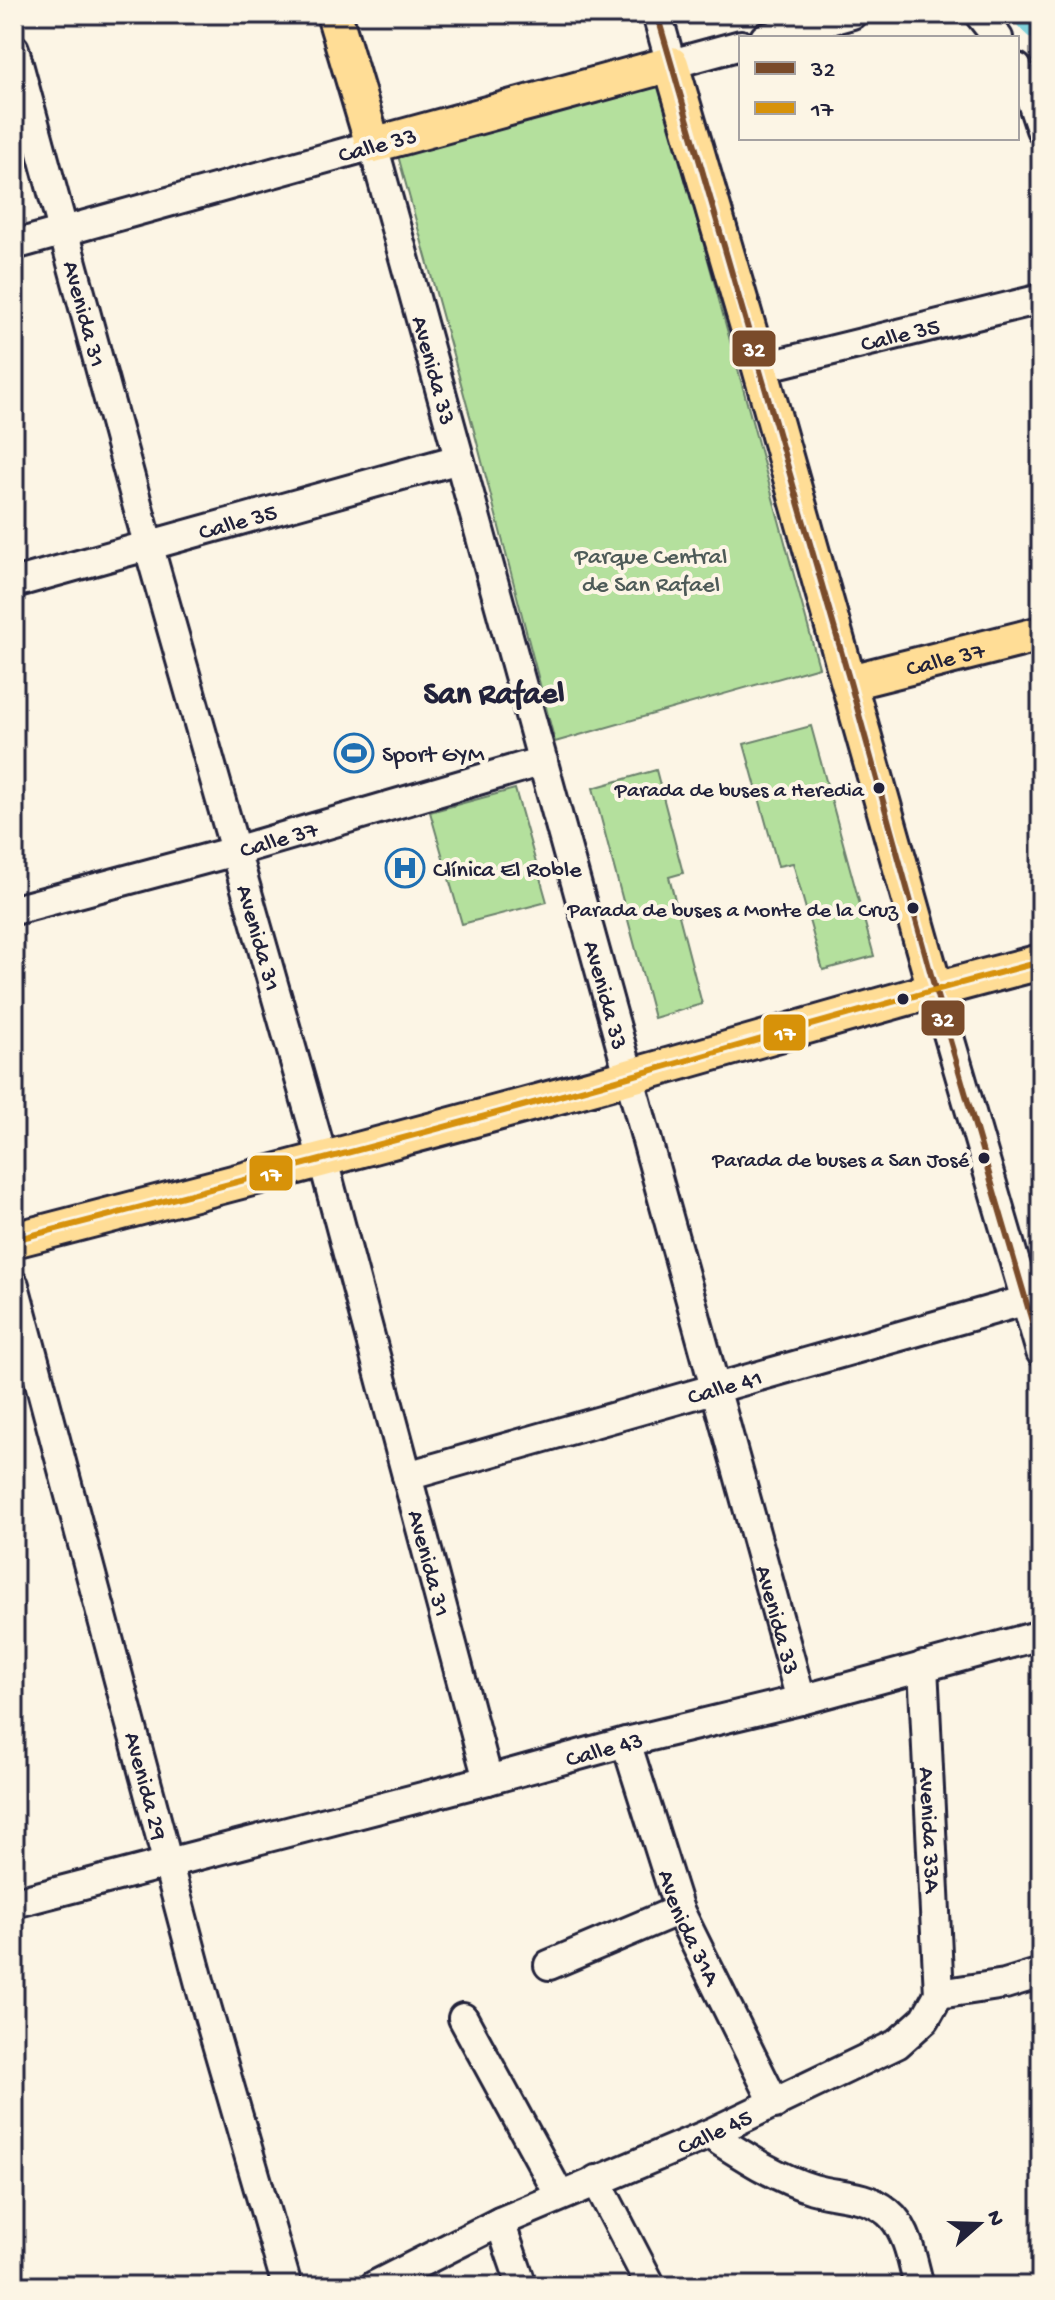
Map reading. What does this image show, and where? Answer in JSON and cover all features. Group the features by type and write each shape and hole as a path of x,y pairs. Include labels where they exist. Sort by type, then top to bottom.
{"main road":[{"name":"Avenida 33","path":"334,14 373,145"},
{"name":"Calle 33","path":"373,145 671,64"},
{"path":"671,64 850,682 935,989"},
{"name":"Calle 37","path":"850,682 1041,634"},
{"path":"14,1240 630,1077 935,989 1041,962"}],"street":[{"path":"657,14 671,64"},
{"path":"772,36 852,14"},
{"path":"979,14 996,36"},
{"name":"Calle 33","path":"671,64 739,46"},
{"name":"Avenida 31","path":"14,49 148,544 323,1160 488,1780"},
{"path":"1019,72 1041,129"},
{"name":"Calle 33","path":"14,245 373,145"},
{"name":"Avenida 33","path":"373,145 801,1700"},
{"name":"Calle 35","path":"760,368 1041,299"},
{"name":"Calle 35","path":"14,583 459,459"},
{"name":"Calle 37","path":"14,910 235,851 543,761"},
{"path":"935,989 1034,1298 1041,1352"},
{"name":"Avenida 29","path":"14,1285 167,1861 287,2286"},
{"name":"Calle 41","path":"407,1476 1034,1298"},
{"name":"Calle 43","path":"14,1903 1041,1635"},
{"name":"Avenida 33A","path":"923,1666 939,1994"},
{"name":"Avenida 31A","path":"626,1742 679,1910 775,2104"},
{"path":"549,1965 679,1910"},
{"path":"939,1994 1005,1984 1041,1973"},
{"name":"Calle 45","path":"374,2286 500,2222 709,2134 897,2044 925,2019 939,1994"},
{"path":"463,2018 560,2196"},
{"path":"709,2134 753,2163 813,2189 853,2196 881,2206 895,2219 905,2237 919,2286"},
{"path":"596,2180 651,2286"},
{"path":"500,2222 522,2286"}],"green space":[{"name":"Parque Central de San Rafael","path":"659,80 819,667 555,742 397,152"},
{"path":"811,726 874,956 823,970 793,863 778,866 744,744"},
{"path":"656,770 683,873 669,877 702,1004 654,1018 593,788"},
{"path":"515,789 547,902 462,924 430,812"}],"waterway":[{"path":"1034,14 1041,21"}],"transit line":[{"name":"32","path":"657,14 1041,1352"},
{"name":"17","path":"14,1240 475,1119 1041,962"}],"place":[{"name":"Sport GYM","path":"354,753"},
{"name":"Parada de buses a Heredia","path":"879,788"},
{"name":"Clínica El Roble","path":"405,868"},
{"name":"Parada de buses a Monte de la Cruz","path":"913,908"},
{"name":"Parada de buses a San José","path":"984,1158"}],"district":[{"name":"San Rafael","path":"494,691"}]}
